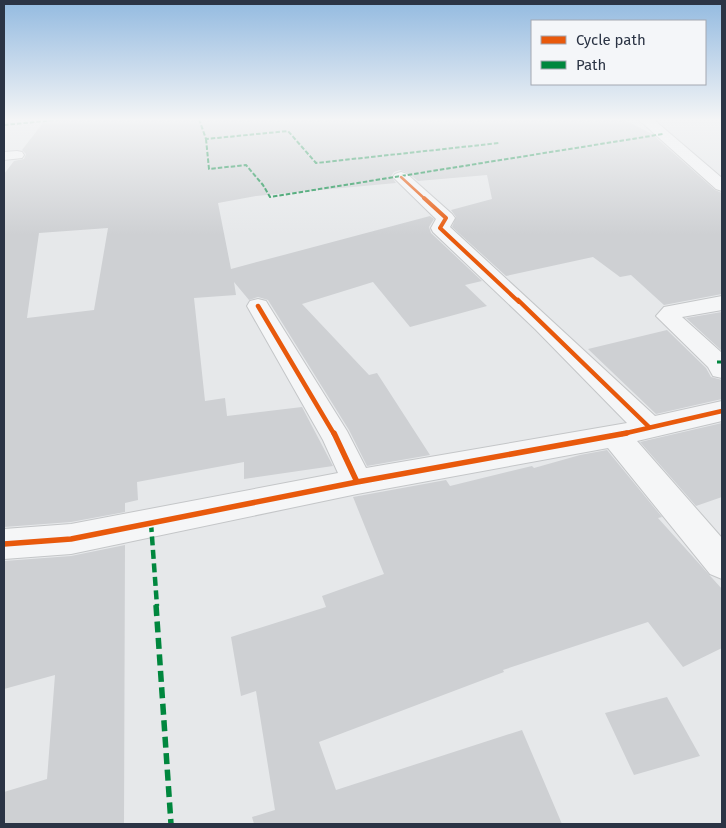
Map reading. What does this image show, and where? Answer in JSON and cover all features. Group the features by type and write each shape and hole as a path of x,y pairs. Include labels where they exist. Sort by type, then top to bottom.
{"street":[{"path":"690,158 722,186"},
{"path":"401,177 446,218 440,228 549,330 649,428"},
{"path":"722,303 672,312 667,316 717,362 722,370"},
{"path":"258,306 337,439 357,482"},
{"path":"4,544 71,539 357,482 615,436 722,411"},
{"path":"615,436 722,563"}],"building":[{"path":"679,158 715,190 722,193 722,294 664,305 631,275 620,277 593,257 506,276 452,227 456,217 451,210 492,199 487,175 418,181 408,173 400,170 394,172 391,176 396,183 256,196 218,203 231,269 430,216 434,219 429,227 431,233 482,281 465,285 487,306 410,327 373,282 302,304 369,375 377,373 430,455 367,466 349,430 268,300 258,297 249,300 234,282 236,295 194,298 205,401 225,398 227,416 302,407 333,466 244,479 244,462 137,482 138,500 125,503 125,512 71,522 4,527 4,174 14,161 24,159","holes":["108,228 94,310 27,318 39,233"]},
{"path":"722,312 722,351 686,318"},
{"path":"667,330 706,368 711,377 722,380 722,399 656,414 588,349"},
{"path":"722,423 722,497 696,506 640,442"},
{"path":"607,450 662,517 658,518 722,589 722,648 683,667 648,622 503,670 504,672 319,742 336,790 522,730 562,824 254,824 252,817 275,810 256,691 241,696 231,637 326,607 322,596 384,574 353,497 446,480 450,486"},
{"path":"125,545 124,824 4,824 4,792 47,779 55,675 4,689 4,561 71,556"},
{"path":"667,697 700,756 634,775 605,713"}],"marked path":[{"path":"208,158 209,169 246,165 263,185 270,197 516,158"},
{"path":"311,158 316,163 365,158"},
{"path":"717,362 722,362"},
{"path":"151,523 171,824"}],"cycle path":[{"path":"401,177 446,218 440,228 543,324 649,427"},
{"path":"258,306 337,439 357,482"},
{"path":"4,544 71,539 357,482 615,436 722,411"}]}
